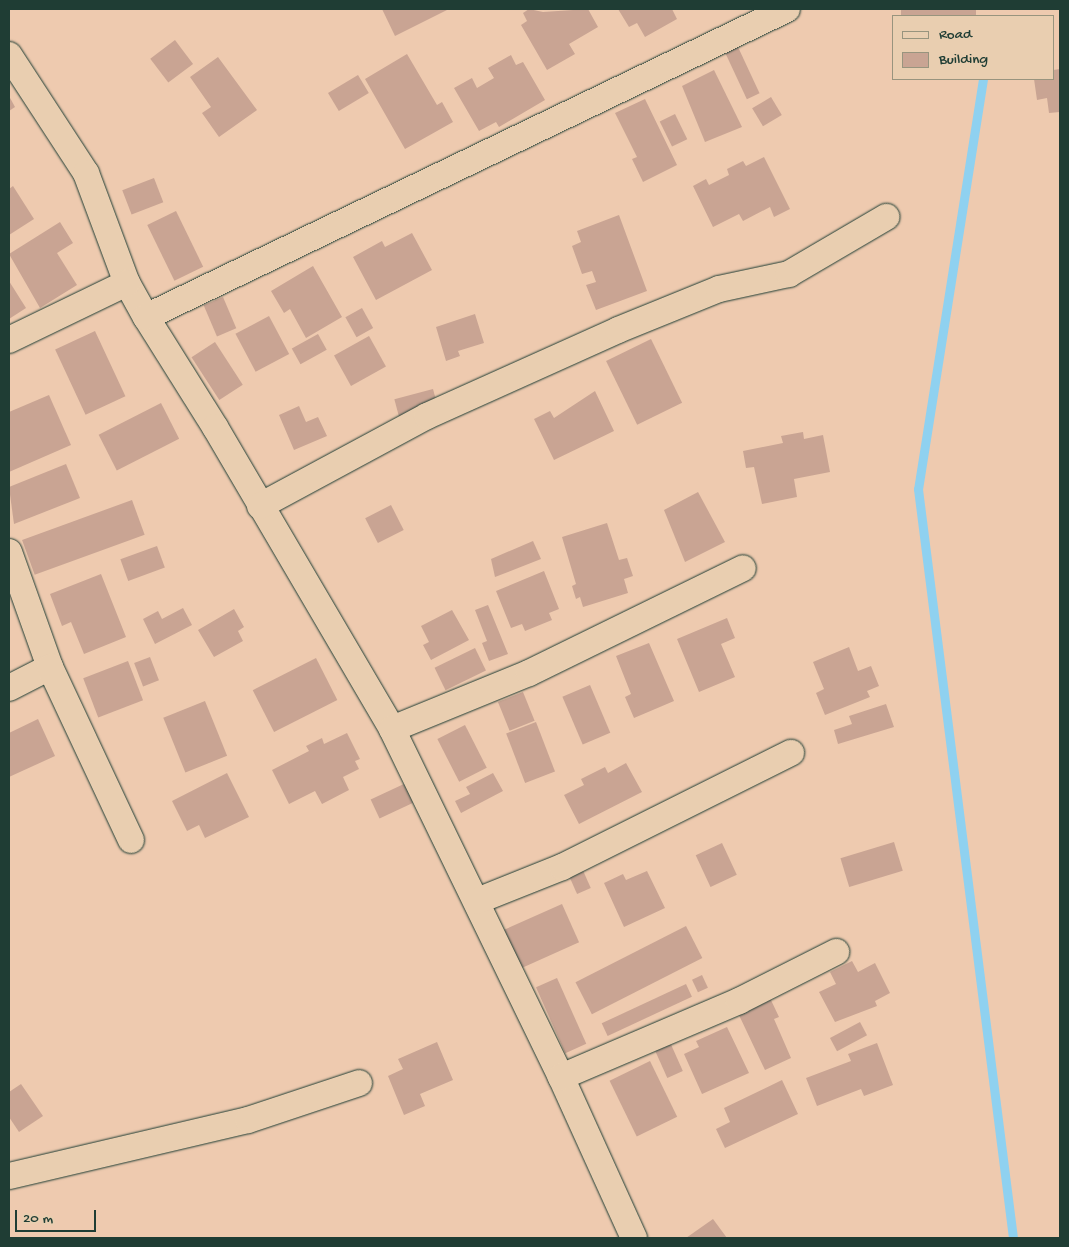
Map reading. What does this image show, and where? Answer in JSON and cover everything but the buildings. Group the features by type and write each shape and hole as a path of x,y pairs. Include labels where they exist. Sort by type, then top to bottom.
{"street":[{"path":"146,317 787,9"},
{"path":"9,55 86,174 127,283 146,317 392,729 561,1077 634,1238"},
{"path":"260,506 427,416 618,330 719,289 789,274 886,216"},
{"path":"9,340 127,283"},
{"path":"9,552 50,668 131,840"},
{"path":"392,729 529,673 743,568"},
{"path":"9,688 50,668"},
{"path":"477,901 562,867 791,754"},
{"path":"561,1077 739,1001 836,952"},
{"path":"9,1176 248,1120 359,1083"}],"waterway":[{"path":"983,80 918,489 1013,1238"}]}
